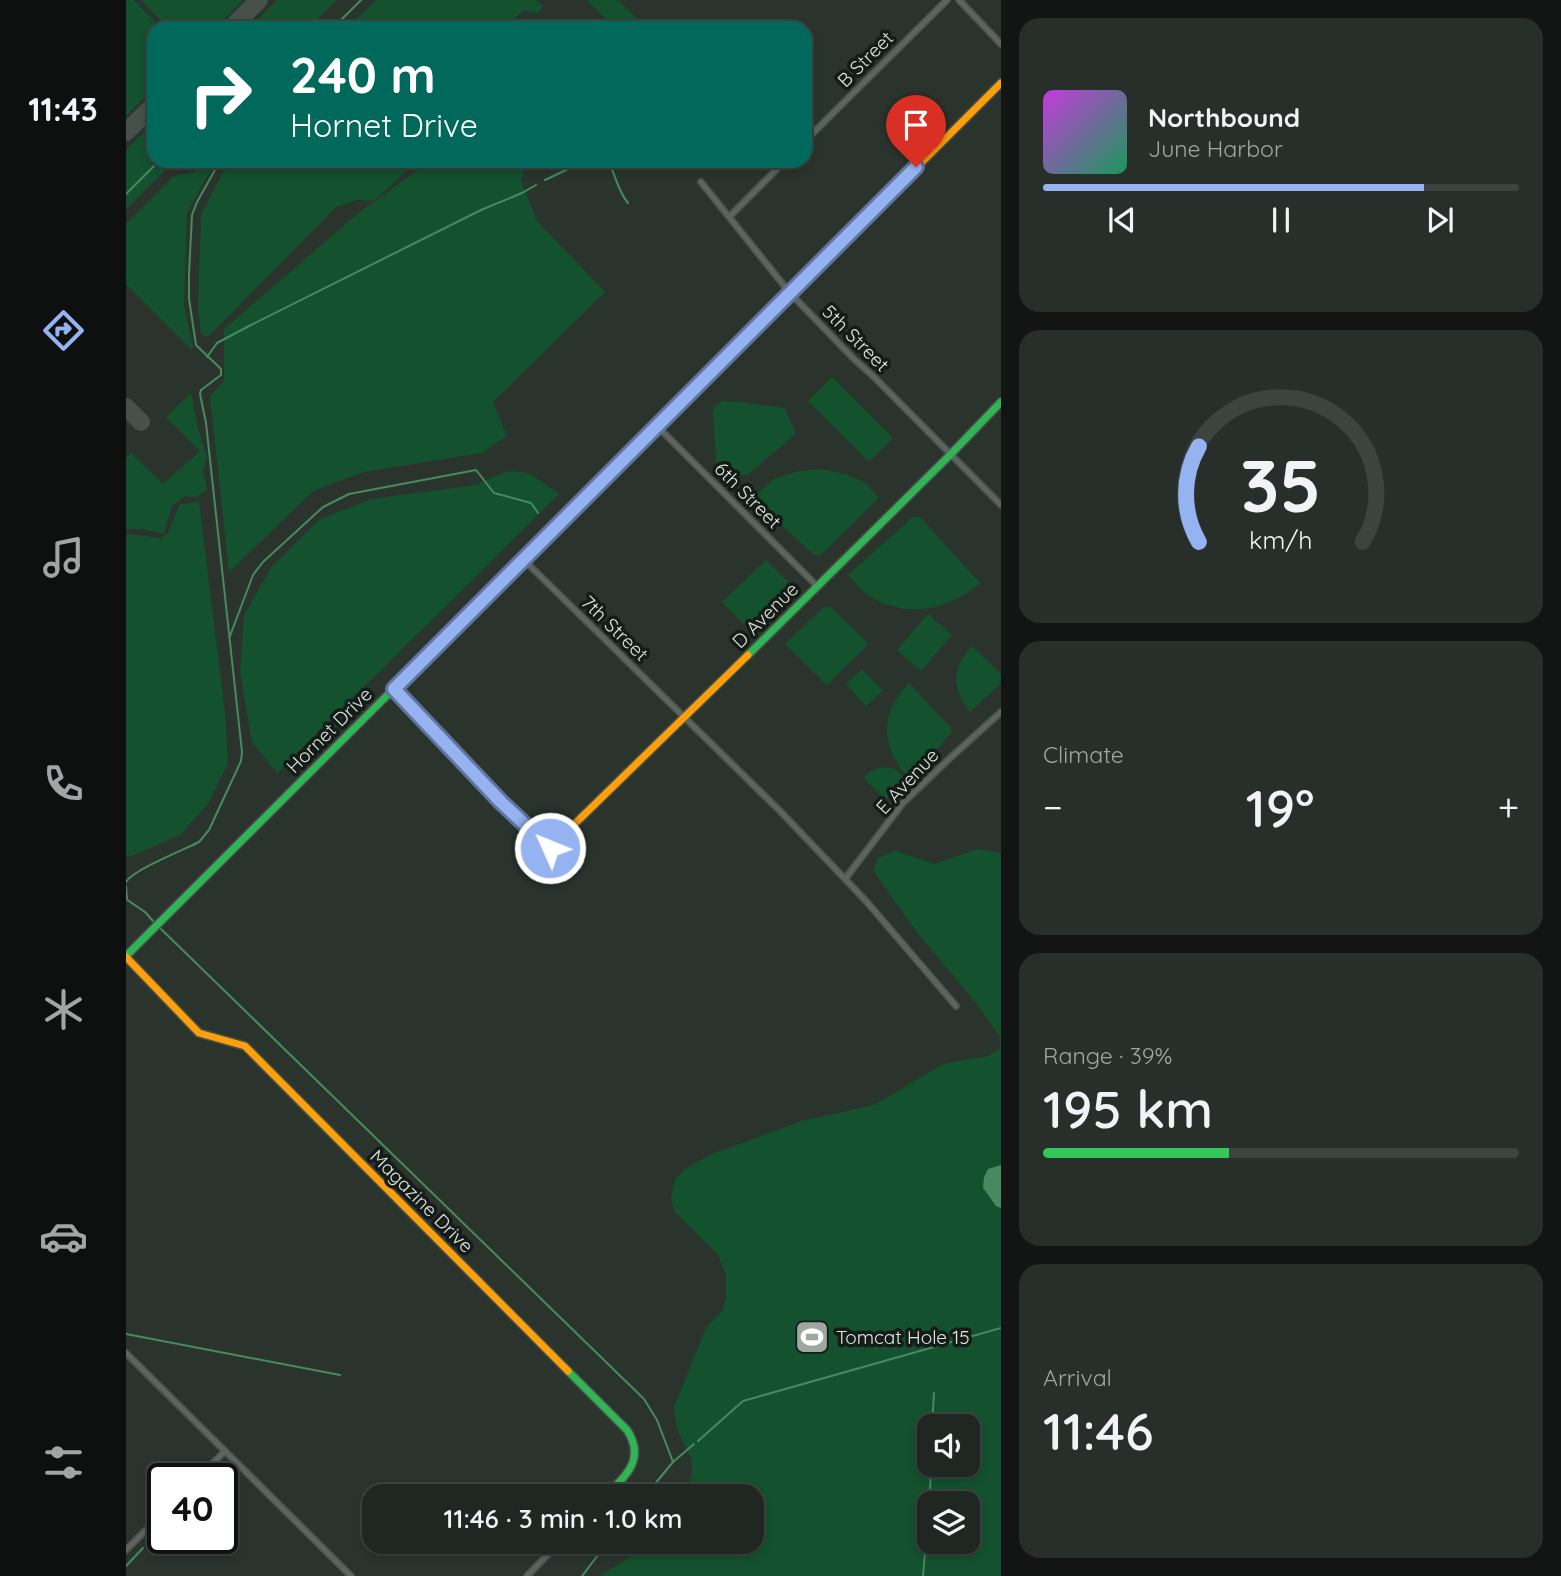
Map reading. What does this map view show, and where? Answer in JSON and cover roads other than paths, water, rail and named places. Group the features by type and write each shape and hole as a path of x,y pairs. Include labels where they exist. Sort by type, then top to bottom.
{"street":[{"name":"B Street","path":"812,134 947,0"},
{"path":"959,0 1001,44"},
{"name":"Hornet Drive","path":"126,957 1001,83"},
{"path":"730,216 778,168"},
{"name":"5th Street","path":"701,182 790,293 1001,505"},
{"name":"D Avenue","path":"394,689 501,802 550,848 685,718 1001,402"},
{"name":"6th Street","path":"657,426 817,586"},
{"name":"7th Street","path":"524,560 781,812 866,901 956,1006"},
{"name":"E Avenue","path":"845,879 903,803 1001,712"},
{"name":"Magazine Drive","path":"126,957 198,1033 245,1046 634,1438 636,1456 627,1474 617,1484"},
{"path":"126,1353 351,1576"},
{"path":"213,1463 225,1451"},
{"path":"126,1550 147,1529"},
{"path":"527,1576 548,1554"}],"waterway":[{"path":"340,21 361,0"},
{"path":"126,194 152,168"},
{"path":"126,882 148,866 199,842 209,830 241,761 206,423 200,394 201,390 221,375 221,369 196,345 189,299 192,215 216,168"},
{"path":"545,180 570,168"},
{"path":"611,168 628,203"},
{"path":"207,357 217,343 249,326 536,185"},
{"path":"230,636 253,575 263,562 323,507 349,494 476,470 494,493 531,503 538,513"},
{"path":"126,886 127,899"},
{"path":"126,899 153,921"},
{"path":"161,929 644,1399 657,1420 673,1462"},
{"path":"698,1441 743,1401 1001,1328"},
{"path":"126,1334 340,1375"},
{"path":"933,1414 934,1393"},
{"path":"655,1484 673,1462 694,1444"},
{"path":"930,1491 931,1477"},
{"path":"126,1566 143,1548"},
{"path":"582,1576 599,1554"},
{"path":"923,1576 925,1554"}],"place":[{"name":"Tomcat Hole 15","path":"812,1337"}]}
